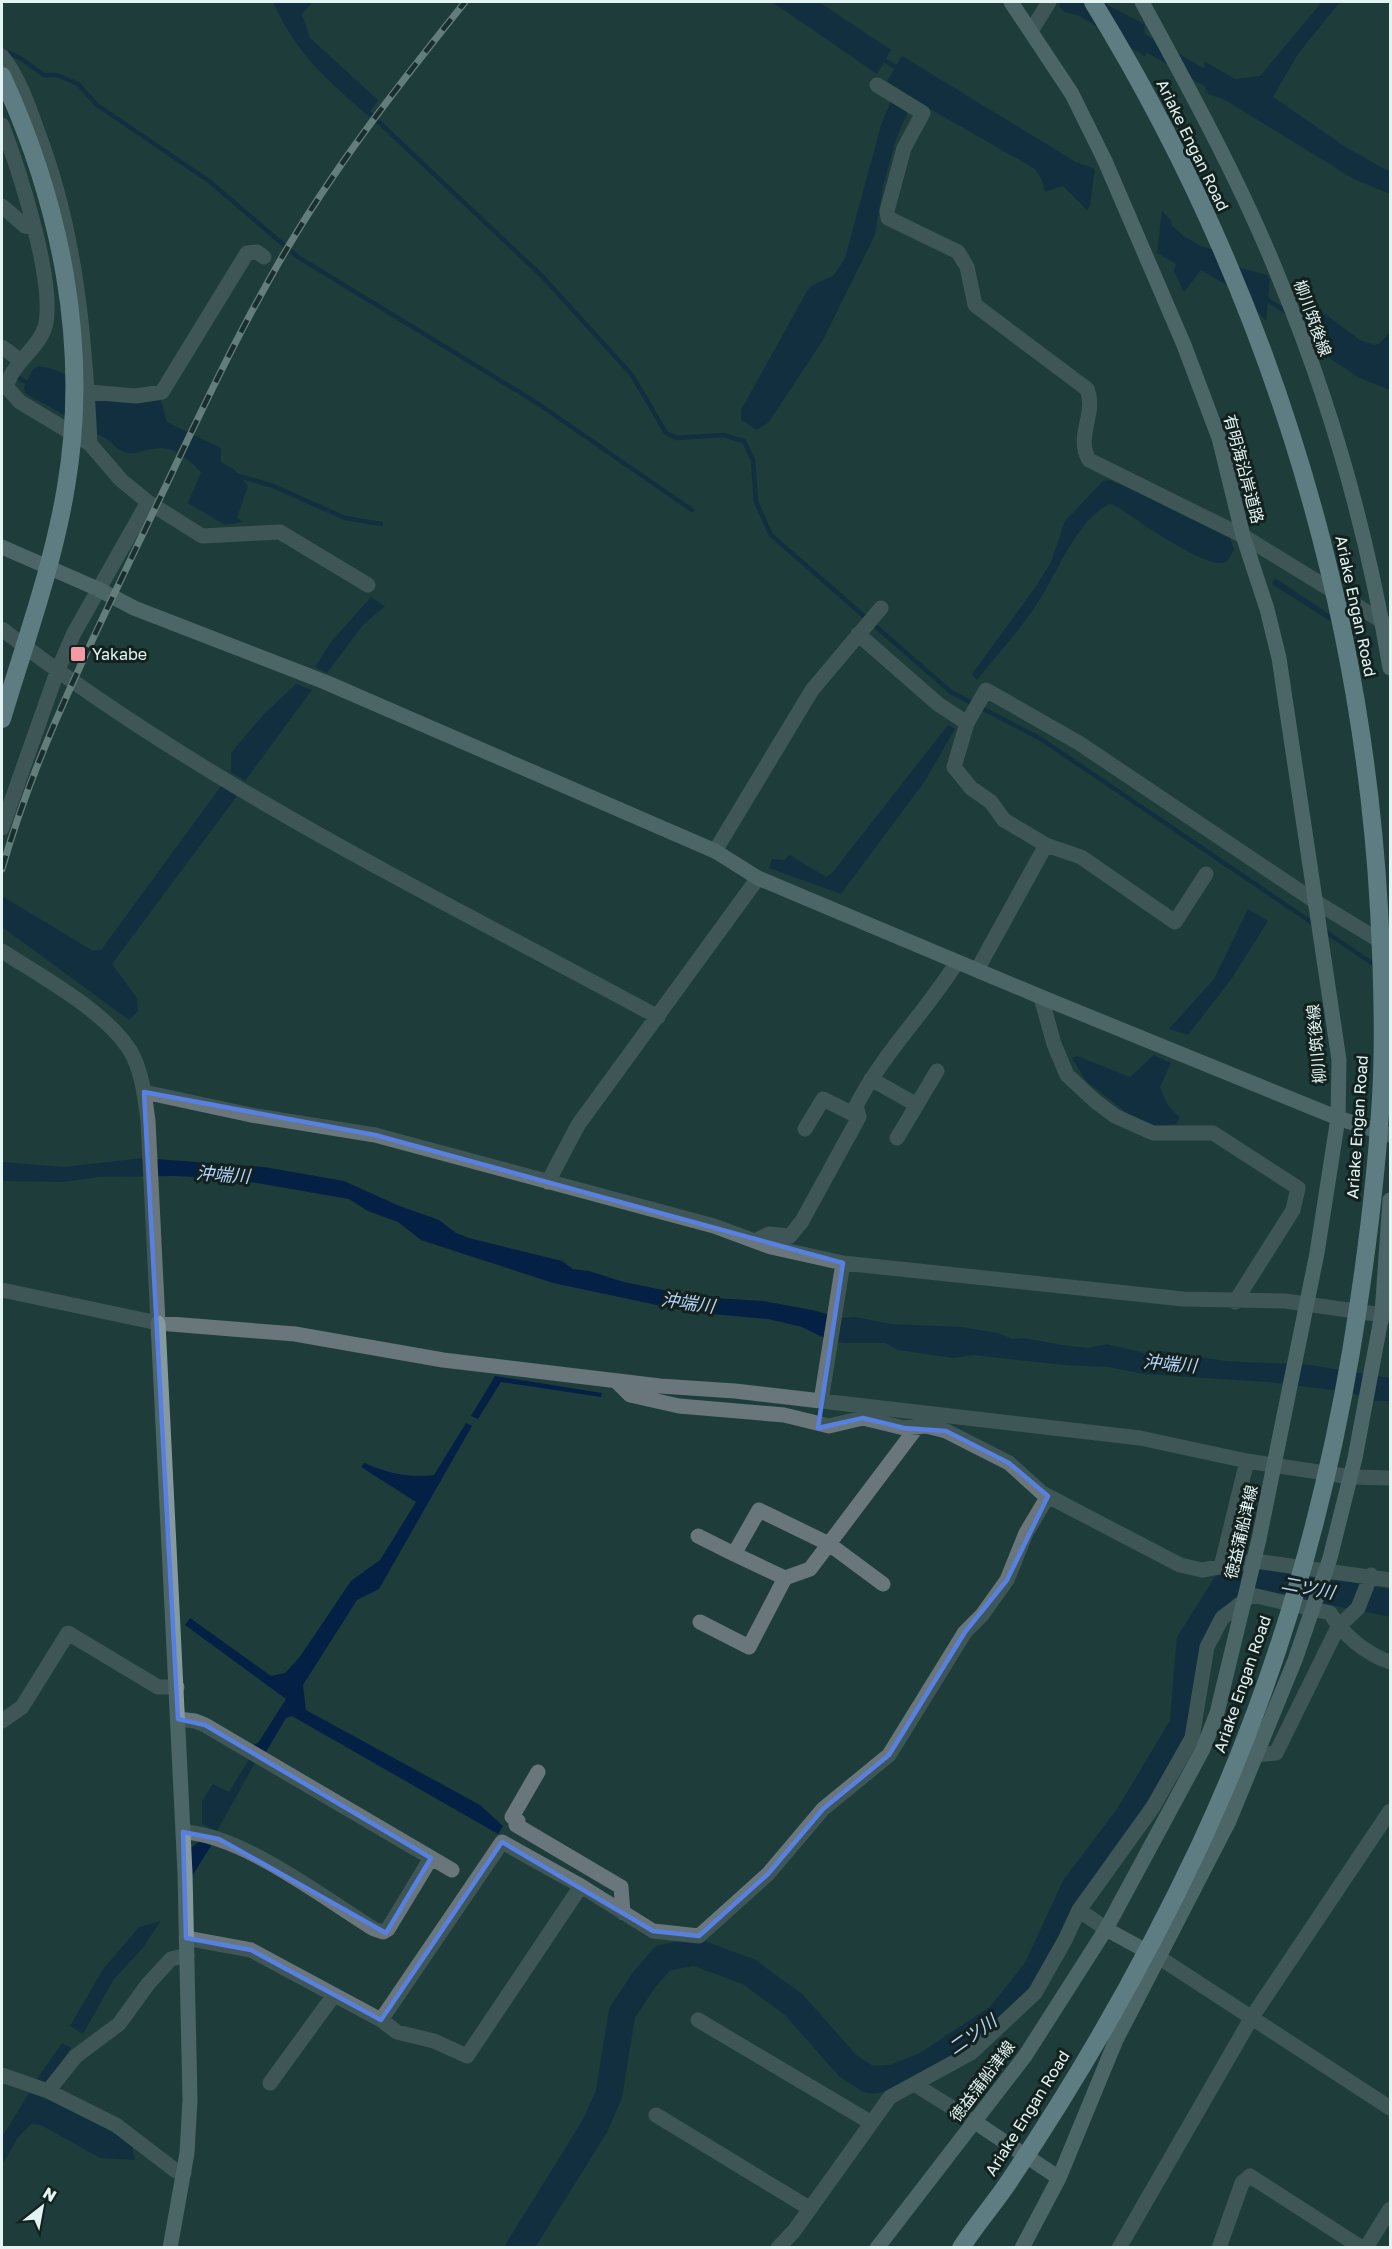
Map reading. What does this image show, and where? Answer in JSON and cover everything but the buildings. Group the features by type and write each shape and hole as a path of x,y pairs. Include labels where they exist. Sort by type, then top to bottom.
{"highway":[{"name":"Ariake Engan Road","path":"1005,2180 1145,1935 1191,1843 1261,1672 1300,1543 1331,1415 1353,1293 1366,1179 1374,1072 1373,950 1365,822 1350,717 1319,556 1277,413 1220,264 1151,120 1083,2"},
{"name":"Ariake Engan Road","path":"961,2247 1076,2073 1152,1939 1200,1846 1239,1755 1269,1675 1309,1546 1338,1427 1376,1180 1382,1071 1381,951 1373,821 1359,715 1326,555 1285,411 1228,262 1160,117 1094,2"},
{"path":"2,718 55,543 66,487 74,412 68,283 58,233 42,177 4,66"}],"main road":[{"name":"有明海沿岸道路","path":"1011,2 1072,94 1148,258 1219,438 1279,658 1329,984"},
{"name":"柳川筑後線","path":"1142,2 1209,124 1282,284 1347,473 1386,622 1390,668"},
{"path":"2,547 98,589 134,608 325,682 715,851 758,878 1338,1118 1390,1135"},
{"name":"柳川筑後線","path":"1329,984 1339,1060 1338,1118"},
{"name":"徳益蒲船津線","path":"877,2247 1024,2056 1106,1929 1203,1749 1217,1713 1259,1539 1305,1308 1338,1118"},
{"path":"1022,2247 1059,2178 1116,2040 1229,1821 1295,1660 1330,1558 1351,1476 1384,1320 1390,1200"},
{"path":"158,1317 183,1832 190,2100 184,2173 170,2247"},
{"path":"1106,1929 1160,1958"},
{"path":"975,2122 1059,2178"}],"street":[{"path":"1030,31 1049,2"},
{"path":"4,66 31,111 60,199 61,290 46,322 4,384 20,402 90,439 121,480 148,502 202,536 279,532 368,585"},
{"path":"877,85 923,113 904,148 886,210 888,218 958,252 967,267 975,305 1087,389 1092,401 1091,416 1083,438 1084,451 1089,460 1244,536 1386,622"},
{"path":"2,126 24,190 33,227 61,290 87,386 90,439"},
{"path":"2,206 25,226 33,227"},
{"path":"87,386 136,396 162,393 247,253 257,252 264,257"},
{"path":"2,347 26,354"},
{"path":"2,828 57,672 98,589 148,502"},
{"path":"715,851 812,690 878,611"},
{"path":"2,629 57,672 258,801 658,1017"},
{"path":"860,632 938,704 970,719"},
{"path":"1206,874 1174,922 1082,857 1046,845 1004,820 991,802 971,788 954,767 970,719 986,690 1079,742 1317,902 1390,947"},
{"path":"977,970 1046,845"},
{"path":"548,1182 578,1125 758,878"},
{"path":"2,951 111,1026 133,1055 144,1092 148,1121 158,1317"},
{"path":"755,1241 769,1234 790,1236 802,1221 859,1117 856,1106 882,1060 919,1019 957,962"},
{"path":"1041,997 1054,1044 1067,1075 1115,1116 1153,1132 1213,1133 1298,1188 1293,1210 1235,1302"},
{"path":"897,1138 938,1071"},
{"path":"871,1079 917,1105"},
{"path":"144,1092 251,1115 375,1135 714,1226 842,1269 1235,1302 1285,1301 1305,1308 1384,1320"},
{"path":"805,1129 823,1099 859,1117"},
{"path":"821,1396 842,1269"},
{"path":"2,1290 158,1317 295,1334 443,1360 616,1381 821,1396 1140,1438 1247,1461 1276,1458 1351,1476 1390,1478"},
{"path":"616,1381 630,1395 679,1406 784,1414 829,1426 863,1418 904,1428 926,1426 946,1431 1009,1463 1048,1496 1180,1565 1202,1570 1256,1561 1371,1575 1390,1580"},
{"path":"700,1622 749,1647 785,1578 810,1569 917,1427"},
{"path":"1221,1567 1247,1461"},
{"path":"381,2020 502,1842 581,1886 653,1931 699,1936 768,1874 823,1809 889,1755 965,1632 982,1615 1007,1580 1026,1533 1048,1496"},
{"path":"734,1554 759,1510 829,1544 883,1584"},
{"path":"698,1536 785,1578"},
{"path":"1255,1755 1276,1753 1338,1627 1358,1608 1371,1575"},
{"path":"778,2247 810,2208 890,2097 971,2053 1035,1993 1079,1910 1153,1807 1192,1738 1207,1647 1222,1618 1252,1595 1330,1613 1338,1627 1375,1657 1390,1662"},
{"path":"2,1721 21,1707 68,1633 158,1687 177,1686"},
{"path":"178,1719 205,1725 452,1870"},
{"path":"538,1772 512,1817 518,1821 516,1825 621,1887 623,1913"},
{"path":"1119,2247 1252,2017 1390,1811"},
{"path":"183,1832 201,1833 219,1839 266,1863 374,1929 383,1932 388,1929 431,1858"},
{"path":"186,1938 251,1950 381,2020 397,2032 434,2041 467,2056 581,1886"},
{"path":"1079,1910 1106,1929"},
{"path":"48,2091 76,2056 119,2024 148,1984 171,1959 187,1955"},
{"path":"1160,1958 1390,2108"},
{"path":"270,2083 334,1995"},
{"path":"698,2020 870,2122"},
{"path":"2,2075 48,2091 116,2125 176,2171 184,2173"},
{"path":"914,2084 975,2122"},
{"path":"656,2115 810,2208"},
{"path":"1219,2247 1242,2183 1250,2176 1364,2247 1390,2209"}],"highlighted area":[{"path":"144,1092 375,1135 843,1263 818,1428 863,1418 904,1428 946,1431 1009,1463 1048,1496 1007,1580 965,1632 889,1755 823,1809 768,1874 699,1936 653,1931 502,1842 381,2020 251,1950 186,1938 183,1832 219,1839 386,1933 431,1858 205,1725 178,1719"}],"water":[{"path":"273,2 313,2 302,14 310,38 378,100 367,115 313,64 291,36"},
{"path":"772,2 819,2 891,50 877,74"},
{"path":"1062,2 1102,2 1144,24 1146,55 1144,56 1080,16 1064,12 1059,6"},
{"path":"1322,2 1340,2 1298,54 1273,97 1347,148 1390,172 1390,194 1354,179 1227,101 1206,93 1204,61 1235,79 1260,76"},
{"path":"902,56 1076,162 1095,169 1090,206 1087,210 1063,186 1045,192 1041,178 1035,169 932,110 887,81"},
{"path":"892,98 907,111 907,114 897,136 883,186 875,235 823,340 769,422 757,430 741,420 741,410 807,291 811,286 834,275 845,258 881,125"},
{"path":"1162,211 1171,220 1172,226 1185,237 1201,246 1218,251 1241,268 1267,275 1270,279 1266,321 1243,295 1201,270 1184,292 1174,271 1176,264 1157,253"},
{"path":"1321,311 1360,340 1374,345 1380,343 1390,332 1390,390 1360,378 1323,354 1320,349"},
{"path":"39,366 58,371 105,398 118,402 161,400 167,422 221,448 221,462 235,470 248,486 237,518 243,522 225,525 188,503 201,472 172,450 161,448 133,453 122,451 108,440 25,393 24,387 33,369"},
{"path":"1110,480 1228,531 1234,550 1226,562 1212,562 1185,550 1110,504 1098,511 1087,522 1030,614 977,680 972,674 1037,585 1051,562 1065,521 1103,481"},
{"path":"1275,578 1374,644 1372,648 1272,584"},
{"path":"371,597 385,606 363,625 327,673 315,667 331,642"},
{"path":"296,684 312,690 245,781 231,772 231,753 263,715"},
{"path":"948,725 955,729 925,781 841,894 769,868 772,859 784,860 790,855 826,877 832,873"},
{"path":"221,786 237,796 112,964 137,998 138,1011 129,1020 2,927 2,896 93,951 101,950"},
{"path":"1248,909 1268,921 1230,981 1188,1035 1169,1029 1214,979"},
{"path":"1154,1055 1171,1063 1160,1087 1167,1104 1180,1118 1176,1124 1152,1128 1133,1118 1086,1081 1072,1058 1077,1056 1130,1077"},
{"name":"沖端川","path":"143,1158 264,1167 344,1181 397,1205 439,1220 456,1233 469,1238 562,1261 573,1269 697,1297 763,1301 841,1318 855,1317 891,1324 960,1327 998,1333 1013,1339 1023,1338 1069,1346 1088,1348 1107,1344 1148,1354 1167,1352 1226,1361 1311,1365 1390,1378 1390,1401 1375,1401 1349,1392 1267,1382 1143,1374 1109,1367 1064,1365 974,1355 953,1358 898,1350 885,1343 845,1343 828,1340 802,1327 768,1319 690,1312 553,1283 421,1240 398,1222 368,1211 349,1199 233,1179 175,1176 98,1177 64,1182 2,1181 2,1162 64,1167"},
{"path":"495,1376 602,1393 601,1397 501,1382 478,1419 471,1416"},
{"path":"466,1423 472,1426 379,1589 357,1600 303,1685 306,1710 480,1805 503,1826 498,1834 292,1716 286,1718 266,1752 252,1746 258,1743 286,1699 185,1625 190,1618 271,1676 285,1673 299,1658 351,1581 380,1560 416,1502 361,1467 364,1463 398,1474 434,1475"},
{"path":"249,1759 255,1763 217,1831 202,1824 202,1801 213,1784 229,1792"},
{"path":"205,1837 214,1841 191,1878 188,1850"},
{"path":"161,1921 142,1949 114,1979 83,2034 70,2026 103,1969 139,1927"},
{"path":"62,2043 71,2048 45,2084 37,2079"},
{"path":"29,2093 55,2101 127,2140 131,2143 135,2160 100,2158 41,2125 31,2124 19,2136 2,2165 2,2137"}],"waterway":[{"path":"1128,33 1221,87"},
{"path":"5,51 20,58 44,75 57,75 78,84 97,105 209,181 298,257 534,401 692,510"},
{"path":"881,58 899,69"},
{"path":"365,109 542,276 632,375 666,433 676,438 723,435 744,441 753,460 756,502 771,535 951,692 1041,739 1314,924"},
{"path":"1263,297 1287,312"},
{"path":"1301,321 1325,336"},
{"path":"17,377 29,384"},
{"path":"236,475 273,486 345,518 381,524"},
{"path":"1323,930 1376,966"},
{"name":"二ツ川","path":"519,2248 595,2126 609,2094 622,2013 644,1980 663,1958 695,1952 749,1972 794,2005 848,2066 870,2080 894,2078 926,2065 999,2017 1036,1971 1075,1887 1128,1817 1183,1725 1190,1642 1225,1586 1274,1580 1390,1603"}],"railway":[{"path":"2,869 30,785 63,704 203,407 255,306 294,237 339,167 465,2"}],"place":[{"name":"Yakabe","path":"78,654"}]}
